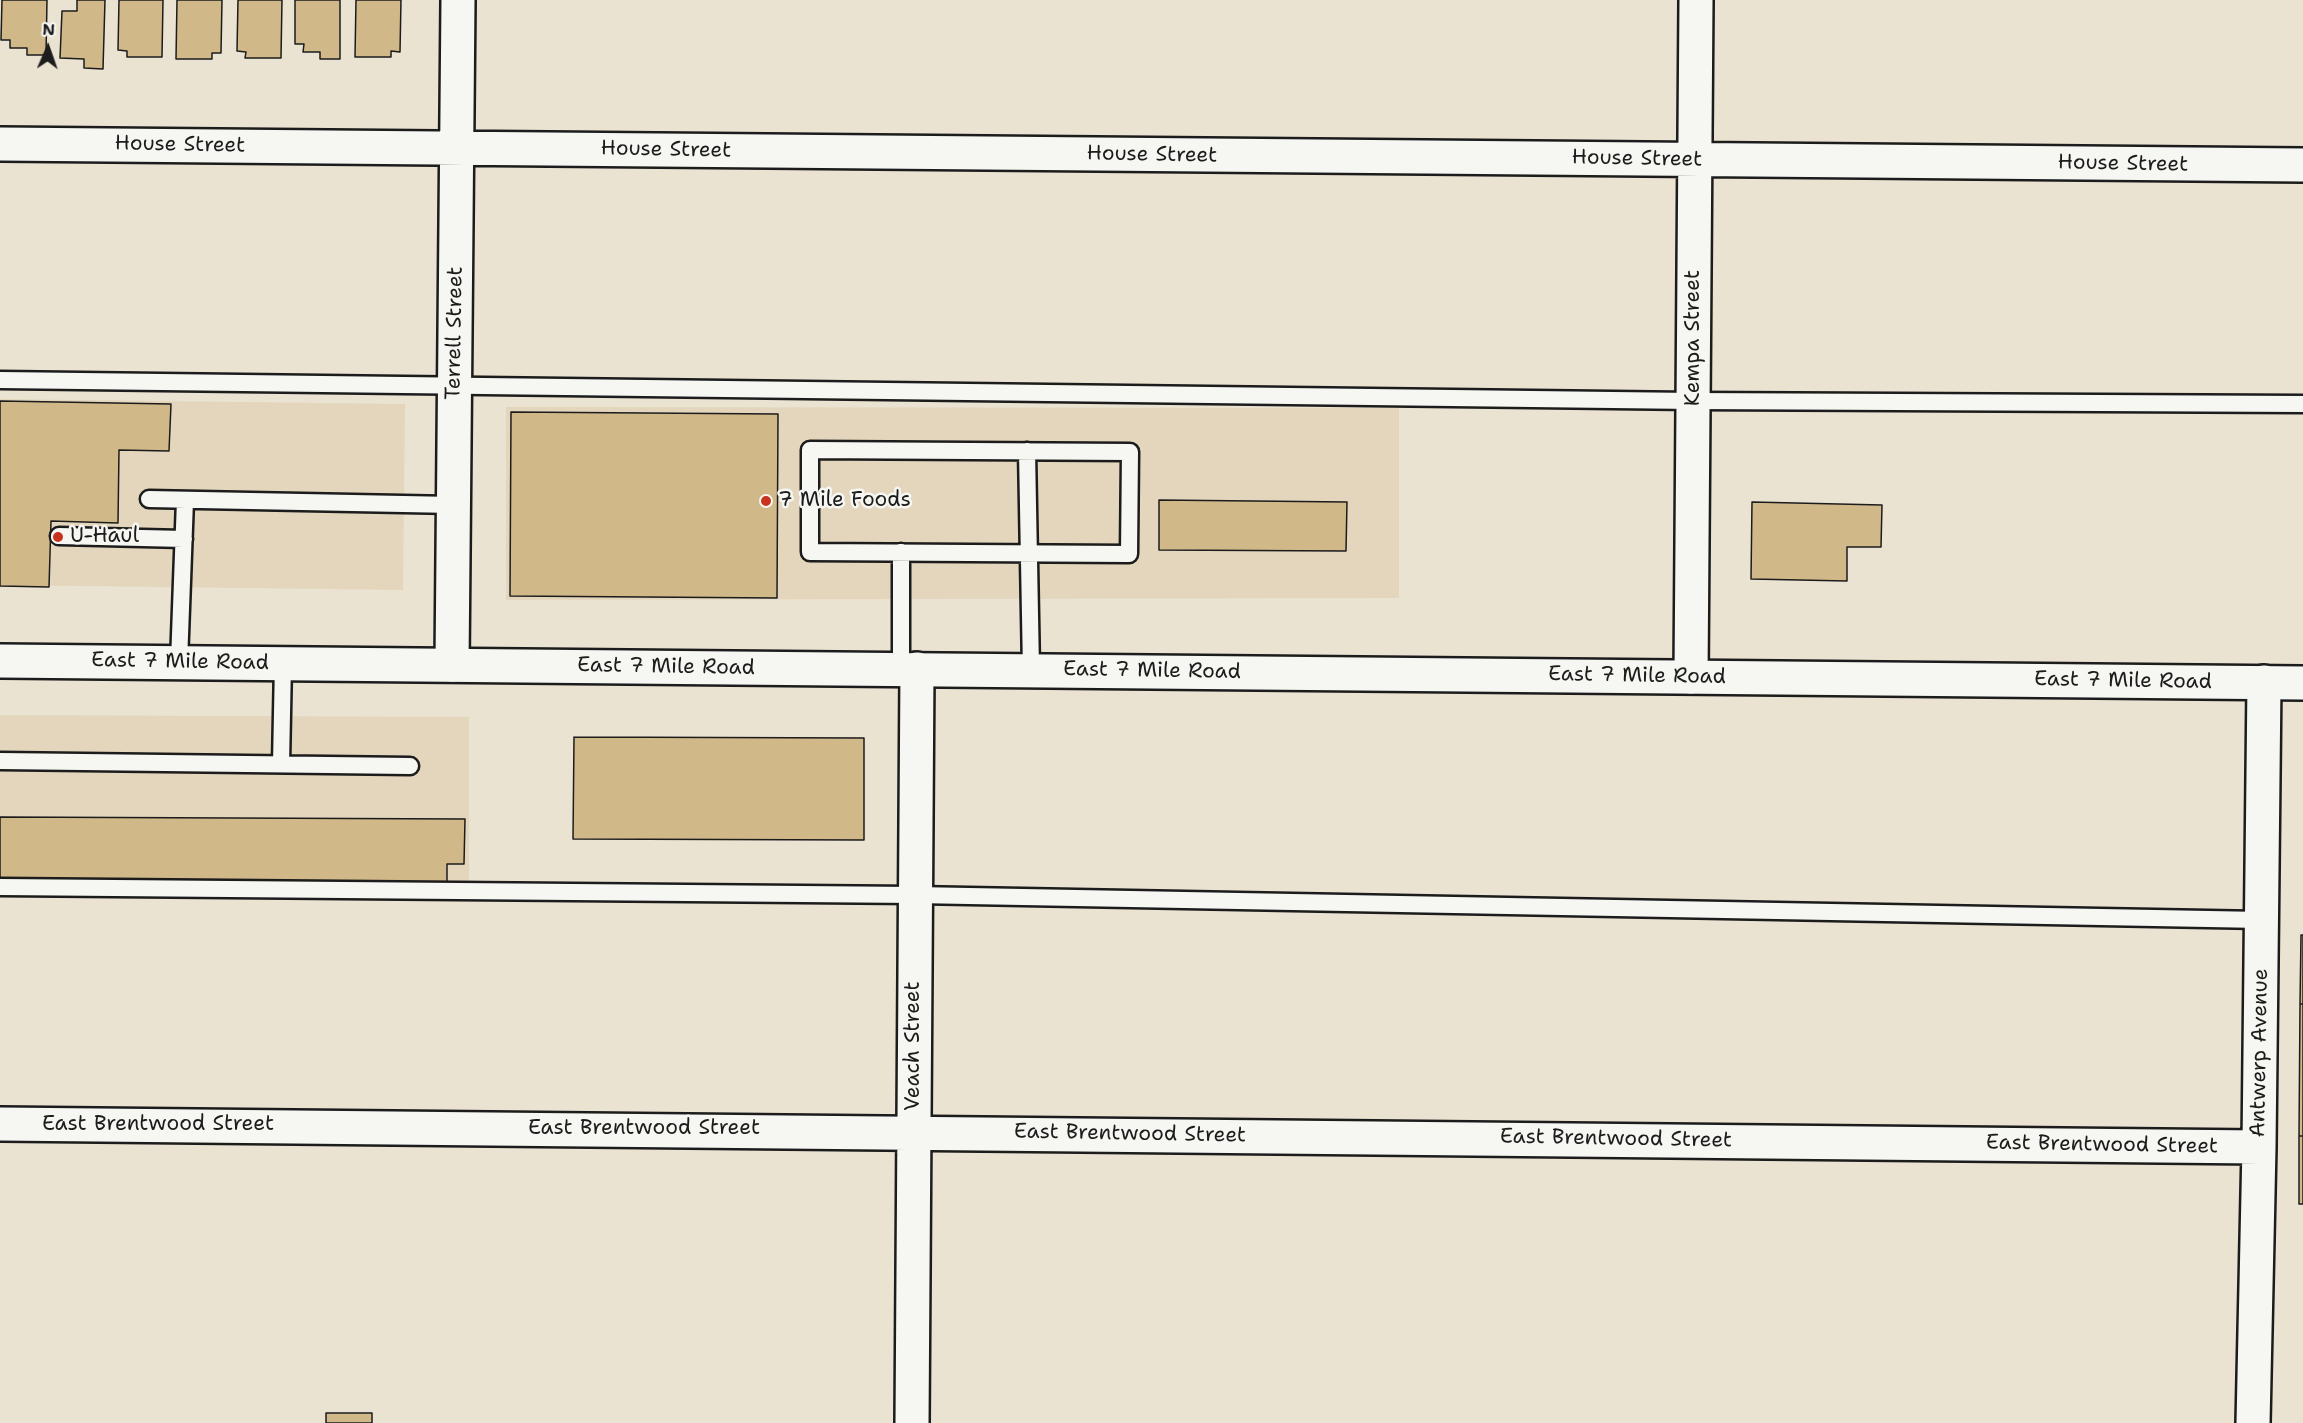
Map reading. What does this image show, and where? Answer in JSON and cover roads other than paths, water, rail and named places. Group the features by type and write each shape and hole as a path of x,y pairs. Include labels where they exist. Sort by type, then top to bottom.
{"street":[{"name":"Terrell Street","path":"452,665 458,0"},
{"name":"Kempa Street","path":"1691,677 1696,0"},
{"name":"House Street","path":"0,144 2303,165"},
{"name":"East 7 Mile Road","path":"0,660 2303,683"},
{"name":"Veach Street","path":"909,669 915,895 912,1423"},
{"name":"Antwerp Avenue","path":"2253,1423 2259,1147 2264,682"},
{"name":"East Brentwood Street","path":"0,1124 914,1131 2259,1147"}],"lane":[{"path":"0,380 1693,401 2303,404"},
{"path":"810,450 1130,452 1129,554 902,552 810,552 810,450"},
{"path":"1027,451 1031,670"},
{"path":"149,499 454,505"},
{"path":"179,662 185,500"},
{"path":"59,537 184,539"},
{"path":"902,552 909,669"},
{"path":"281,764 284,663"},
{"path":"0,761 410,766"},
{"path":"0,887 915,895 2262,920"}],"place":[{"name":"7 Mile Foods","path":"766,501"},
{"name":"U-Haul","path":"58,537"}]}
